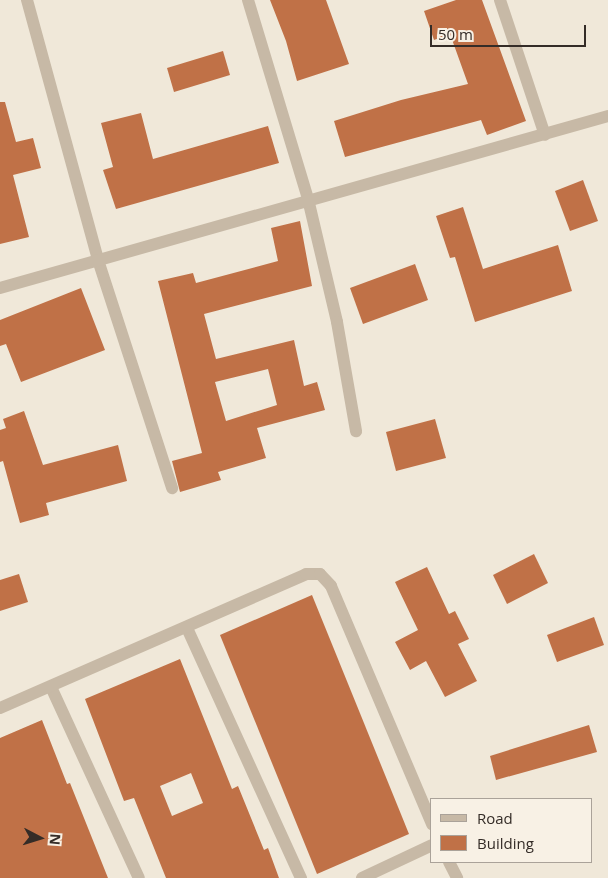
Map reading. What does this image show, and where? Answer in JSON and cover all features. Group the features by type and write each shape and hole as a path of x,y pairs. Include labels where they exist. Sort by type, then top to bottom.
{"street":[{"path":"27,0 98,260 172,488"},
{"path":"248,0 308,199 337,322 356,431"},
{"path":"500,0 546,135"},
{"path":"0,288 308,199 546,135 608,116"},
{"path":"0,708 314,572 326,578 430,819"},
{"path":"187,628 301,878"},
{"path":"51,687 139,878"},
{"path":"362,878 430,846"},
{"path":"449,863 456,878"}],"building":[{"path":"270,0 326,0 349,64 297,81 286,41"},
{"path":"456,0 482,0 526,121 487,135 481,120 345,157 334,121 401,100 468,84 450,34 434,40 424,11"},
{"path":"223,51 230,75 174,92 167,68"},
{"path":"0,102 5,102 16,142 33,138 41,168 13,175 29,237 0,244"},
{"path":"141,113 153,159 268,126 279,163 116,209 103,170 113,167 101,123"},
{"path":"583,180 598,221 570,231 555,191"},
{"path":"463,207 483,269 558,245 572,291 475,322 455,257 450,258 436,216"},
{"path":"300,221 312,286 204,314 216,359 294,340 304,386 317,382 325,410 257,428 266,458 218,472 221,480 180,492 172,461 202,453 158,281 193,273 196,283 278,261 271,228","holes":["268,369 277,405 226,421 215,382"]},
{"path":"415,264 428,300 363,324 350,288"},
{"path":"81,288 105,350 21,382 6,344 0,346 0,320"},
{"path":"24,411 43,465 118,445 127,481 46,503 49,515 20,523 3,461 0,462 0,430 6,428 3,419"},
{"path":"435,419 446,458 396,471 386,432"},
{"path":"534,554 548,583 507,604 493,575"},
{"path":"427,567 449,614 455,611 469,639 458,644 477,681 445,697 426,661 410,670 395,642 418,630 395,582"},
{"path":"19,574 28,602 0,611 0,580"},
{"path":"312,595 409,834 317,874 220,635"},
{"path":"594,617 604,645 557,662 547,635"},
{"path":"180,659 232,789 238,786 264,850 268,848 279,878 166,878 134,798 124,801 85,699","holes":["191,773 203,803 172,816 160,786"]},
{"path":"42,720 67,784 70,783 108,878 0,878 0,738"},
{"path":"589,725 597,752 496,780 490,756"}]}
